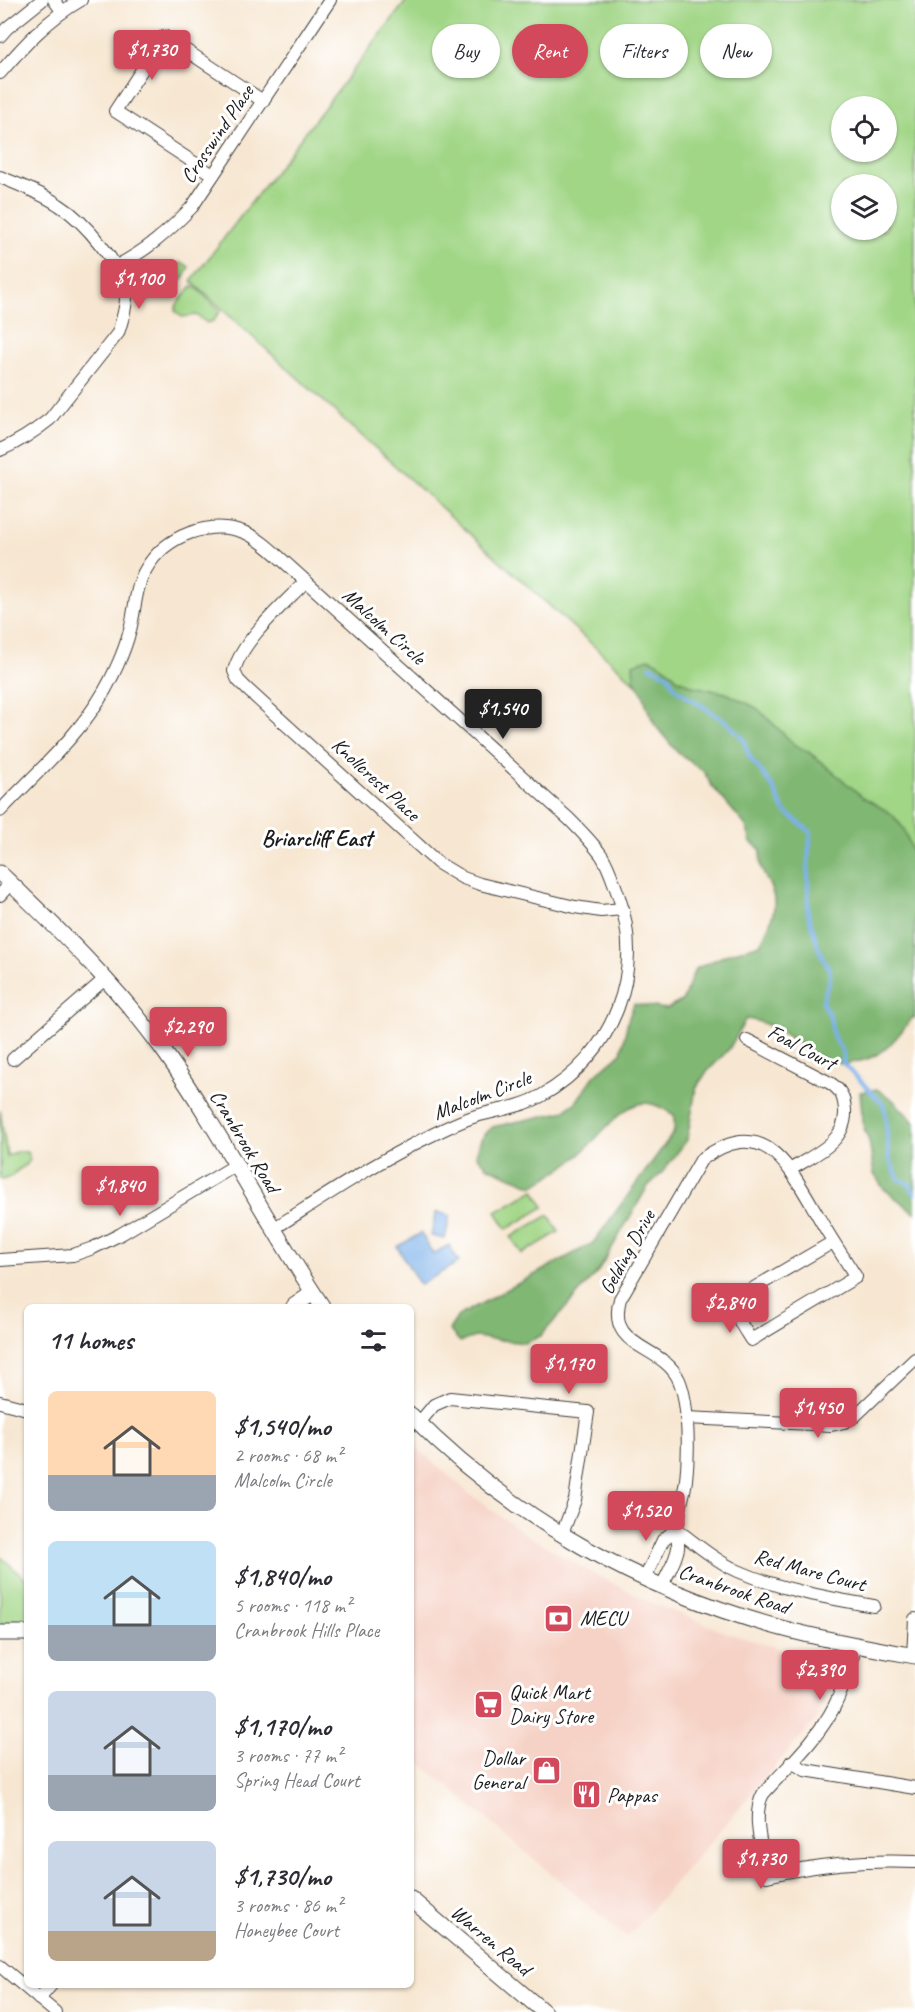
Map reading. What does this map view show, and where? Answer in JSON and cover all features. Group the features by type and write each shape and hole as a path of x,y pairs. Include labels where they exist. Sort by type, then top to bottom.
{"street":[{"path":"0,36 42,0"},
{"path":"54,0 62,11"},
{"path":"0,73 27,42 62,11 81,0"},
{"name":"Crosswind Place","path":"115,267 141,253 167,233 192,207 330,0"},
{"path":"213,175 115,111 164,36 263,101"},
{"path":"0,177 42,195 84,225 106,251 126,295 124,317 118,333 50,419 19,442 0,450"},
{"name":"Malcolm Circle","path":"0,811 69,738 100,698 119,663 145,569 171,542 200,530 230,529 258,540 306,581 589,838 603,859 623,909 627,925 629,957 625,989 616,1015 600,1045 581,1066 539,1097 474,1117 410,1146 273,1228"},
{"name":"Knollcrest Place","path":"306,581 242,651 234,671 243,685 438,862 463,878 575,907 600,910 623,909"},
{"path":"0,895 6,878"},
{"name":"Cranbrook Road","path":"6,878 106,978 165,1053 321,1304"},
{"path":"13,1059 106,978"},
{"name":"Foal Court","path":"747,1040 830,1083 840,1090 845,1102 843,1128 836,1138 826,1148 791,1169"},
{"name":"Gelding Drive","path":"662,1586 678,1548 676,1529 686,1478 686,1418 683,1391 670,1367 632,1342 622,1332 617,1311 620,1299 702,1160 715,1149 729,1143 759,1144 774,1151 791,1169 833,1242 856,1276 751,1340 738,1319 737,1311 739,1302 747,1292 833,1242"},
{"path":"0,1260 73,1255 93,1248 121,1234 236,1165"},
{"path":"297,1304 313,1293"},
{"path":"686,1418 831,1425 844,1422 855,1416 915,1359"},
{"path":"415,1419 434,1405 450,1398 588,1412 575,1500 562,1534"},
{"path":"0,1402 24,1408"},
{"name":"Cranbrook Road","path":"415,1419 496,1491 562,1534 645,1578 757,1621 811,1636 914,1656"},
{"name":"Gelding Drive","path":"645,1578 663,1540 676,1529"},
{"name":"Red Mare Court","path":"676,1529 717,1559 738,1571 782,1586 874,1606"},
{"path":"914,1656 915,1619"},
{"path":"0,1633 24,1633"},
{"path":"856,1645 844,1685 833,1709 818,1732 763,1794 757,1804 767,1876 828,1863 915,1862"},
{"path":"791,1762 805,1770 915,1788"},
{"name":"Warren Road","path":"414,1902 544,2012"},
{"path":"0,1966 24,1986"},
{"path":"26,1988 55,2012"},
{"path":"39,1999 49,1988"}],"shaded area":[{"path":"414,1446 470,1494 522,1532 594,1574 648,1601 730,1634 831,1662 817,1718 627,1938 414,1758"}],"green space":[{"path":"407,0 915,0 915,937 191,281"},
{"path":"179,263 189,267 179,282 174,282 169,276 170,269"},
{"path":"192,286 197,288 220,311 213,321 207,323 196,315 182,317 175,311 177,304"},
{"path":"649,658 664,666 678,679 693,686 726,693 757,708 795,745 810,753 863,797 892,814 904,829 915,858 915,1018 912,1018 881,1052 865,1060 843,1064 814,1054 771,1027 746,1019 729,1049 706,1073 696,1088 687,1140 661,1174 648,1186 599,1270 541,1336 525,1343 475,1337 460,1342 449,1330 458,1316 593,1243 674,1132 674,1115 652,1104 635,1105 617,1117 576,1158 533,1186 488,1167 476,1155 481,1139 492,1127 562,1112 576,1102 595,1075 621,1053 634,1004 667,1009 683,1000 695,969 728,954 760,944 773,913 773,894 762,870 761,850 751,842 746,826 712,786 704,772 677,752 655,725 643,694 634,680 633,664"},
{"path":"877,1089 892,1099 915,1123 915,1213 883,1188 874,1174 869,1141 863,1125 860,1092"},
{"path":"0,1110 7,1156 18,1151 27,1152 30,1160 12,1176 3,1180 0,1179"},
{"path":"534,1190 544,1207 507,1229 496,1212"},
{"path":"549,1215 559,1232 522,1254 511,1237"},
{"path":"0,1556 24,1577 24,1626 0,1626"}],"water":[{"path":"436,1212 450,1215 445,1239 431,1236"},
{"path":"421,1233 433,1254 449,1245 459,1262 420,1285 397,1247"}],"waterway":[{"path":"650,666 667,674 676,689 728,723 744,740 749,756 773,787 784,811 811,832 808,859 808,913 830,977 822,1003 830,1016 833,1036 843,1052 843,1063 882,1103 885,1110 889,1158 898,1178 909,1184 915,1194"}],"place":[{"name":"MECU","path":"559,1618"},
{"name":"Quick Mart Dairy Store","path":"488,1704"},
{"name":"Dollar General","path":"546,1770"},
{"name":"Pappas","path":"586,1795"}],"district":[{"name":"Briarcliff East","path":"317,839"}]}
